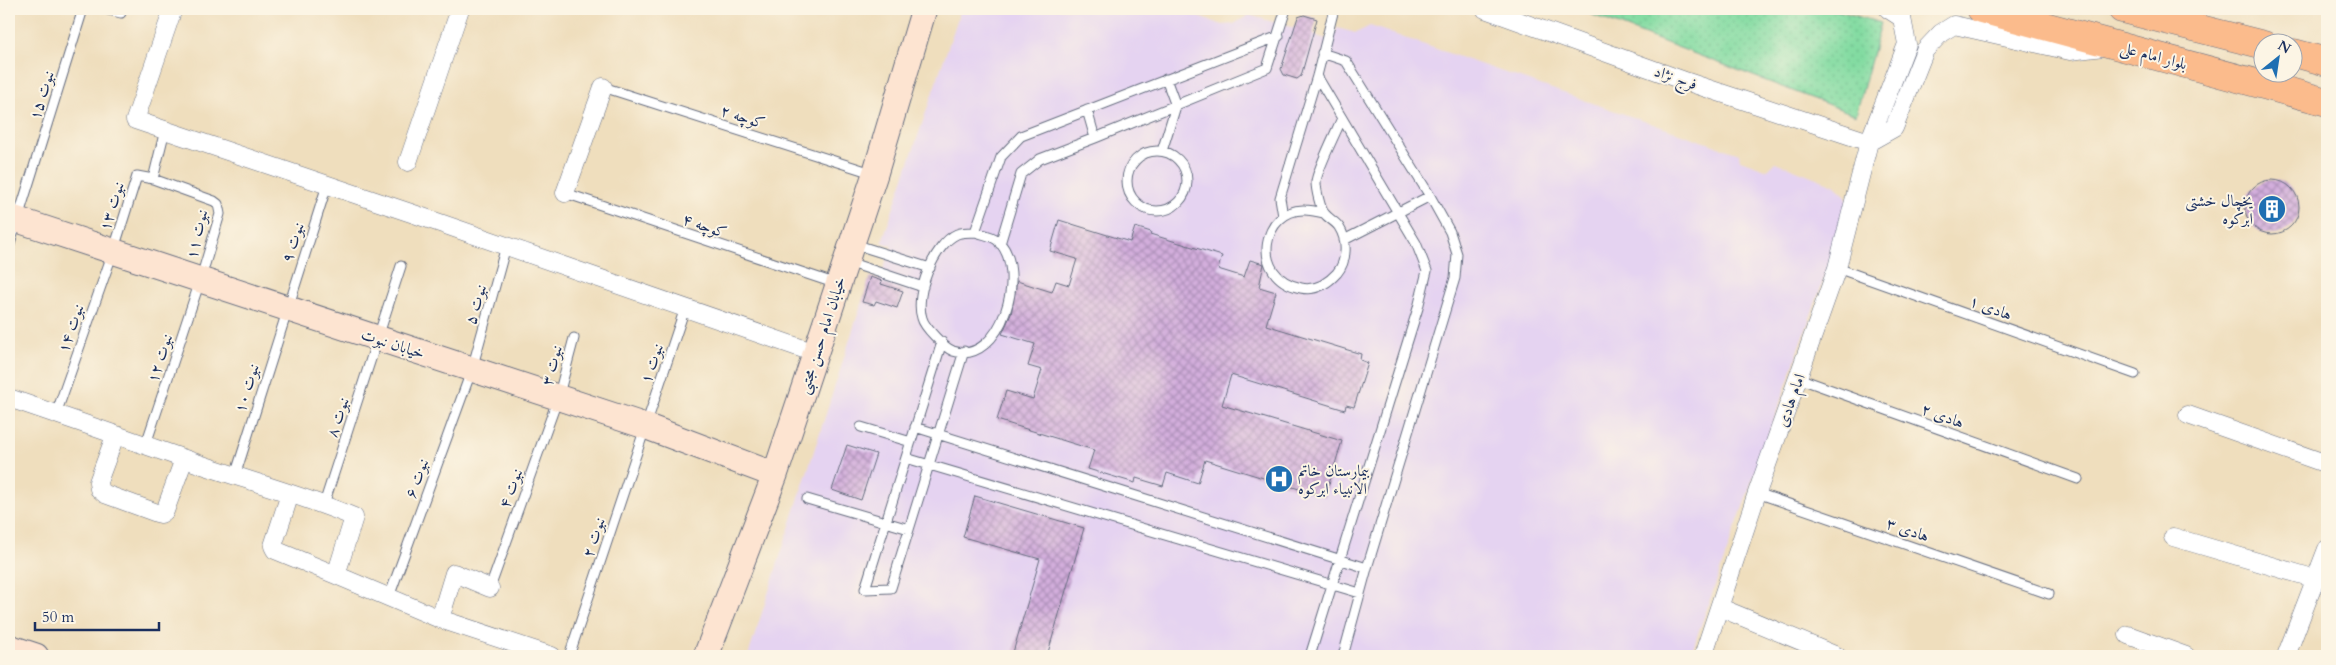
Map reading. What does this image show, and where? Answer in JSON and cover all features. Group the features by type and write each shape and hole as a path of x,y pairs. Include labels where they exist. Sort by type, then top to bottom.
{"main road":[{"name":"بلوار امام علی","path":"1981,9 2327,102"},
{"path":"2122,9 2254,42"},
{"path":"2304,56 2327,62"}],"street":[{"path":"173,9 136,120 815,353"},
{"path":"408,162 460,9"},
{"name":"خیابان امام حسن مجتبی","path":"706,656 775,475 875,174 924,9"},
{"name":"فرج نژاد","path":"1485,9 1682,80 1869,142"},
{"name":"امام هادی","path":"1703,656 1721,608 1757,493 1837,268 1869,142 1908,44 1902,18 1888,9"},
{"path":"1869,142 1894,128 1925,50 1941,33 1954,25 2070,51 2116,45"},
{"path":"565,193 603,88"},
{"name":"خیابان نبوت","path":"13,218 645,426 775,475"},
{"path":"9,398 114,436 146,444 184,459 324,504 354,517 336,575"},
{"path":"2188,415 2327,464"},
{"path":"114,436 98,482 100,489 105,494 157,513 161,514 165,511 184,459"},
{"path":"290,494 273,546 275,550 440,619 552,656"},
{"path":"2173,537 2316,579"},
{"path":"2286,656 2327,550"},
{"path":"440,619 454,573 490,588"},
{"path":"1721,608 1837,656"},
{"path":"2128,635 2186,656"},
{"path":"9,647 36,656"}],"lane":[{"name":"نبوت ۱۵","path":"9,248 13,218 83,9"},
{"path":"104,9 121,14 123,9"},
{"path":"1000,244 1021,174 1040,159 1267,68 1279,36 1286,9"},
{"path":"1283,216 1280,198 1317,76 1334,9"},
{"path":"976,232 1001,156 1021,136 1279,36"},
{"path":"1322,54 1346,61 1430,196 1450,232 1457,254 1455,278 1367,568 1343,656"},
{"path":"1310,656 1418,308 1426,271 1416,243 1317,76"},
{"path":"1162,151 1176,106 1166,80"},
{"name":"کوچه ۲","path":"603,88 875,174"},
{"path":"1087,110 1095,138"},
{"path":"1324,213 1316,180 1342,118"},
{"path":"153,179 165,130"},
{"path":"1152,150 1162,151 1169,152 1182,163 1188,180 1183,197 1170,208 1153,211 1137,204 1127,190 1127,172 1136,158 1152,150"},
{"name":"نبوت ۱۳","path":"113,252 136,176 153,179"},
{"name":"نبوت ۱۱","path":"153,179 218,204 220,214 200,281"},
{"name":"نبوت ۹","path":"286,309 327,185"},
{"name":"کوچه ۴","path":"565,193 837,284"},
{"path":"1344,240 1430,196"},
{"path":"1303,209 1324,213 1339,227 1344,240 1346,247 1342,267 1328,283 1309,290 1288,285 1273,272 1266,252 1270,232 1283,216 1303,209"},
{"path":"976,232 996,240 1000,244 1010,258 1012,279 1009,300 1001,322 988,343 973,352 953,351 932,334 922,318 923,287 930,268 944,244 957,234 976,232"},
{"name":"نبوت ۵","path":"472,369 506,246"},
{"name":"نبوت ۱۴","path":"56,414 113,252"},
{"path":"849,252 930,268"},
{"path":"849,252 923,287"},
{"name":"نبوت ۸","path":"324,504 379,339 401,266"},
{"name":"هادی ۱","path":"1837,268 2135,374"},
{"name":"نبوت ۱۲","path":"146,444 200,281"},
{"name":"نبوت ۱","path":"645,426 685,308"},
{"name":"نبوت ۱۰","path":"235,476 286,309"},
{"name":"نبوت ۳","path":"558,398 574,338"},
{"path":"942,342 865,589 891,588 964,352"},
{"name":"نبوت ۶","path":"389,597 472,369"},
{"name":"هادی ۲","path":"1798,378 2078,479"},
{"name":"نبوت ۴","path":"490,588 558,398"},
{"name":"نبوت ۲","path":"569,656 645,426"},
{"path":"861,427 911,442"},
{"path":"916,427 1367,568"},
{"path":"906,458 1360,593"},
{"name":"هادی ۳","path":"1757,493 2049,594"},
{"path":"807,499 909,529"}],"shaded area":[{"name":"بیمارستان خاتم الانبیاء ابرکوه","path":"961,9 1173,9 1223,25 1234,24 1249,15 1294,28 1298,17 1304,15 1314,18 1316,22 1313,35 1333,41 1337,28 1356,33 1370,26 1739,154 1740,160 1768,170 1776,162 1834,185 1846,196 1848,211 1690,656 748,656 870,277 879,280 892,246 882,242"}],"green space":[{"path":"1577,9 1832,9 1881,23 1856,115"}],"building":[{"path":"1304,15 1317,19 1301,76 1297,79 1284,75 1281,69 1298,17"},
{"name":"یخچال خشتی ابرکوه","path":"2272,180 2282,182 2291,188 2297,197 2299,207 2297,217 2291,226 2282,232 2272,234 2262,232 2253,226 2247,217 2245,207 2247,197 2253,188 2262,182"},
{"path":"1059,220 1130,242 1135,227 1151,232 1150,234 1222,256 1218,269 1244,277 1250,260 1264,264 1259,287 1276,292 1266,325 1361,354 1360,360 1368,363 1354,407 1346,405 1345,410 1231,375 1222,405 1342,441 1325,497 1205,460 1198,483 1167,473 1163,486 1136,478 1135,483 1088,469 1094,450 997,420 1006,391 1033,399 1042,370 1028,366 1035,344 1002,334 1011,314 1017,281 1052,292 1056,281 1069,285 1077,259 1050,251"},
{"path":"870,277 882,281 881,284 903,291 897,308 876,301 874,305 862,302"},
{"path":"847,445 876,454 861,500 832,490"},
{"path":"975,496 1084,528 1047,656 1012,656 1040,559 963,537"}],"place":[{"name":"یخچال خشتی ابرکوه","path":"2272,209"},
{"name":"بیمارستان خاتم الانبیاء ابرکوه","path":"1279,479"}]}
